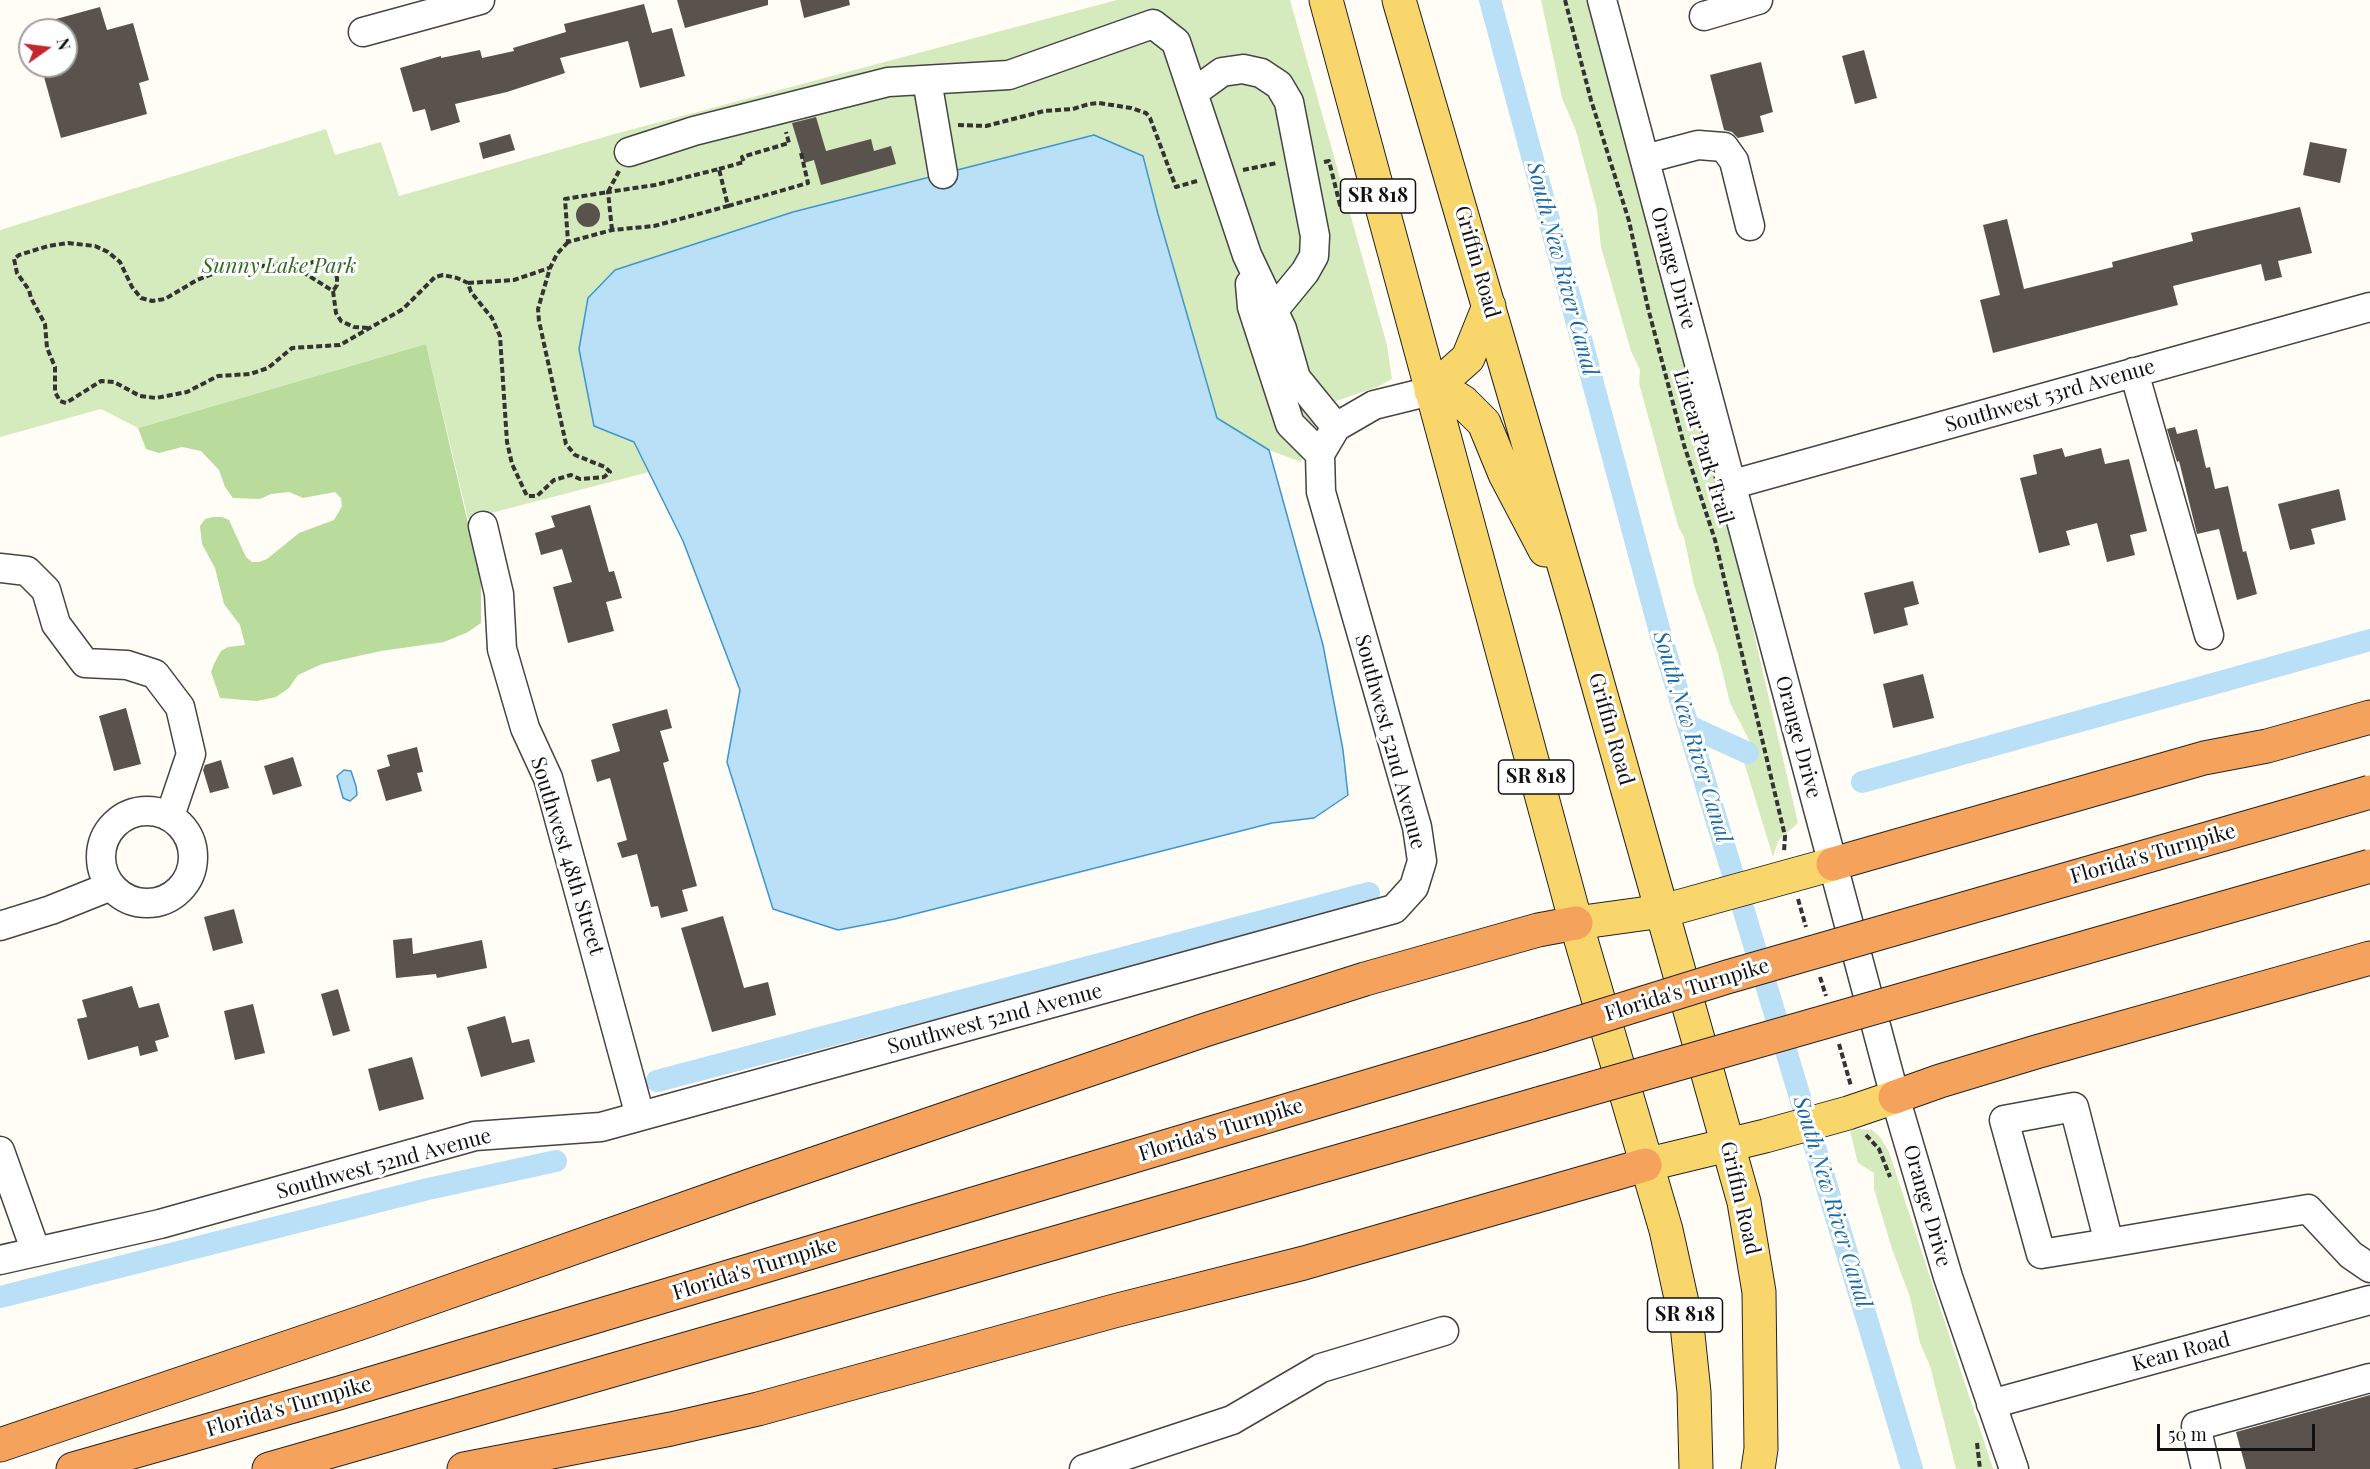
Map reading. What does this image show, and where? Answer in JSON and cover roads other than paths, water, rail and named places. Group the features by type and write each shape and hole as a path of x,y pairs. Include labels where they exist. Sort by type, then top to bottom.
{"highway":[{"path":"1833,864 2204,758 2267,746 2370,717"},
{"name":"Florida's Turnpike","path":"73,1469 339,1393 1540,1035 1727,977 2370,792"},
{"path":"269,1469 2370,866"},
{"path":"0,1445 366,1321 752,1185 1205,1030 1365,979 1538,930 1576,922"},
{"path":"1895,1097 2036,1052 2370,958"},
{"path":"464,1469 671,1429 758,1409 1114,1311 1304,1263 1645,1165"}],"main road":[{"name":"SR 818","path":"1326,0 1576,922 1645,1165 1666,1230 1688,1325 1694,1392 1695,1469"},
{"name":"Griffin Road","path":"1399,0 1577,610 1746,1212 1759,1292 1761,1449 1758,1469"},
{"path":"1431,392 1468,357 1489,306"},
{"path":"1431,392 1452,395 1474,411 1484,423 1505,474 1577,610"},
{"path":"1576,922 1663,911 1699,903 1782,866 1833,864"},
{"path":"1645,1165 1765,1136 1848,1113 1895,1097"}],"street":[{"path":"363,32 480,0"},
{"name":"Orange Drive","path":"1602,0 1895,1097 1948,1277 2014,1469"},
{"path":"1704,16 1758,0"},
{"path":"629,152 694,131 888,82 1008,75 1153,24 1176,42 1247,255 1282,329 1296,378 1336,427"},
{"path":"1193,93 1222,72 1243,69 1261,73 1279,85 1289,102 1315,236 1314,256 1305,272 1273,311"},
{"path":"927,80 943,174"},
{"path":"1645,159 1698,145 1724,147 1734,161 1750,226"},
{"path":"1247,255 1252,307 1290,424 1320,454 1336,427 1374,405 1431,392"},
{"name":"Southwest 53rd Avenue","path":"1730,485 2370,307"},
{"path":"2134,372 2209,635"},
{"name":"Southwest 52nd Avenue","path":"0,1260 160,1224 475,1136 601,1127 1394,909 1414,887 1422,861 1417,827 1321,492 1320,454"},
{"name":"Southwest 48th Street","path":"483,526 499,594 502,649 525,728 548,778 640,1116"},
{"path":"0,568 27,571 46,590 56,624 85,663 127,665 155,674 180,707 191,754 170,816"},
{"path":"153,810 170,816 184,828 192,844 194,862 188,879 176,893 160,902 142,903 125,897 111,886 103,869 101,851 106,834 118,820 134,812 153,810"},
{"path":"0,926 51,910 111,886"},
{"path":"2109,1243 2074,1107 2004,1120 2041,1254 2109,1243 2308,1209 2351,1255 2370,1268"},
{"path":"0,1151 36,1252"},
{"name":"Kean Road","path":"1991,1404 2370,1300"},
{"path":"1084,1469 1232,1420 1321,1368 1444,1331"},
{"path":"2206,1469 2196,1426 2370,1378"}],"water":[{"path":"1094,135 1143,156 1217,418 1269,450 1323,645 1343,750 1348,795 1314,818 1272,823 895,919 838,930 773,909 727,762 740,690 683,541 634,442 594,426 579,349 588,298 615,270 793,212"},
{"path":"344,770 351,771 356,786 357,795 350,801 343,798 337,776"}],"waterway":[{"name":"South New River Canal","path":"1490,0 1661,636 1912,1469"},
{"path":"1862,782 2370,640"},
{"path":"1689,726 1748,753"},
{"path":"657,1081 1369,893"},
{"path":"0,1297 428,1189 556,1161"}],"park label":[{"name":"Sunny Lake Park","path":"279,266"}]}
